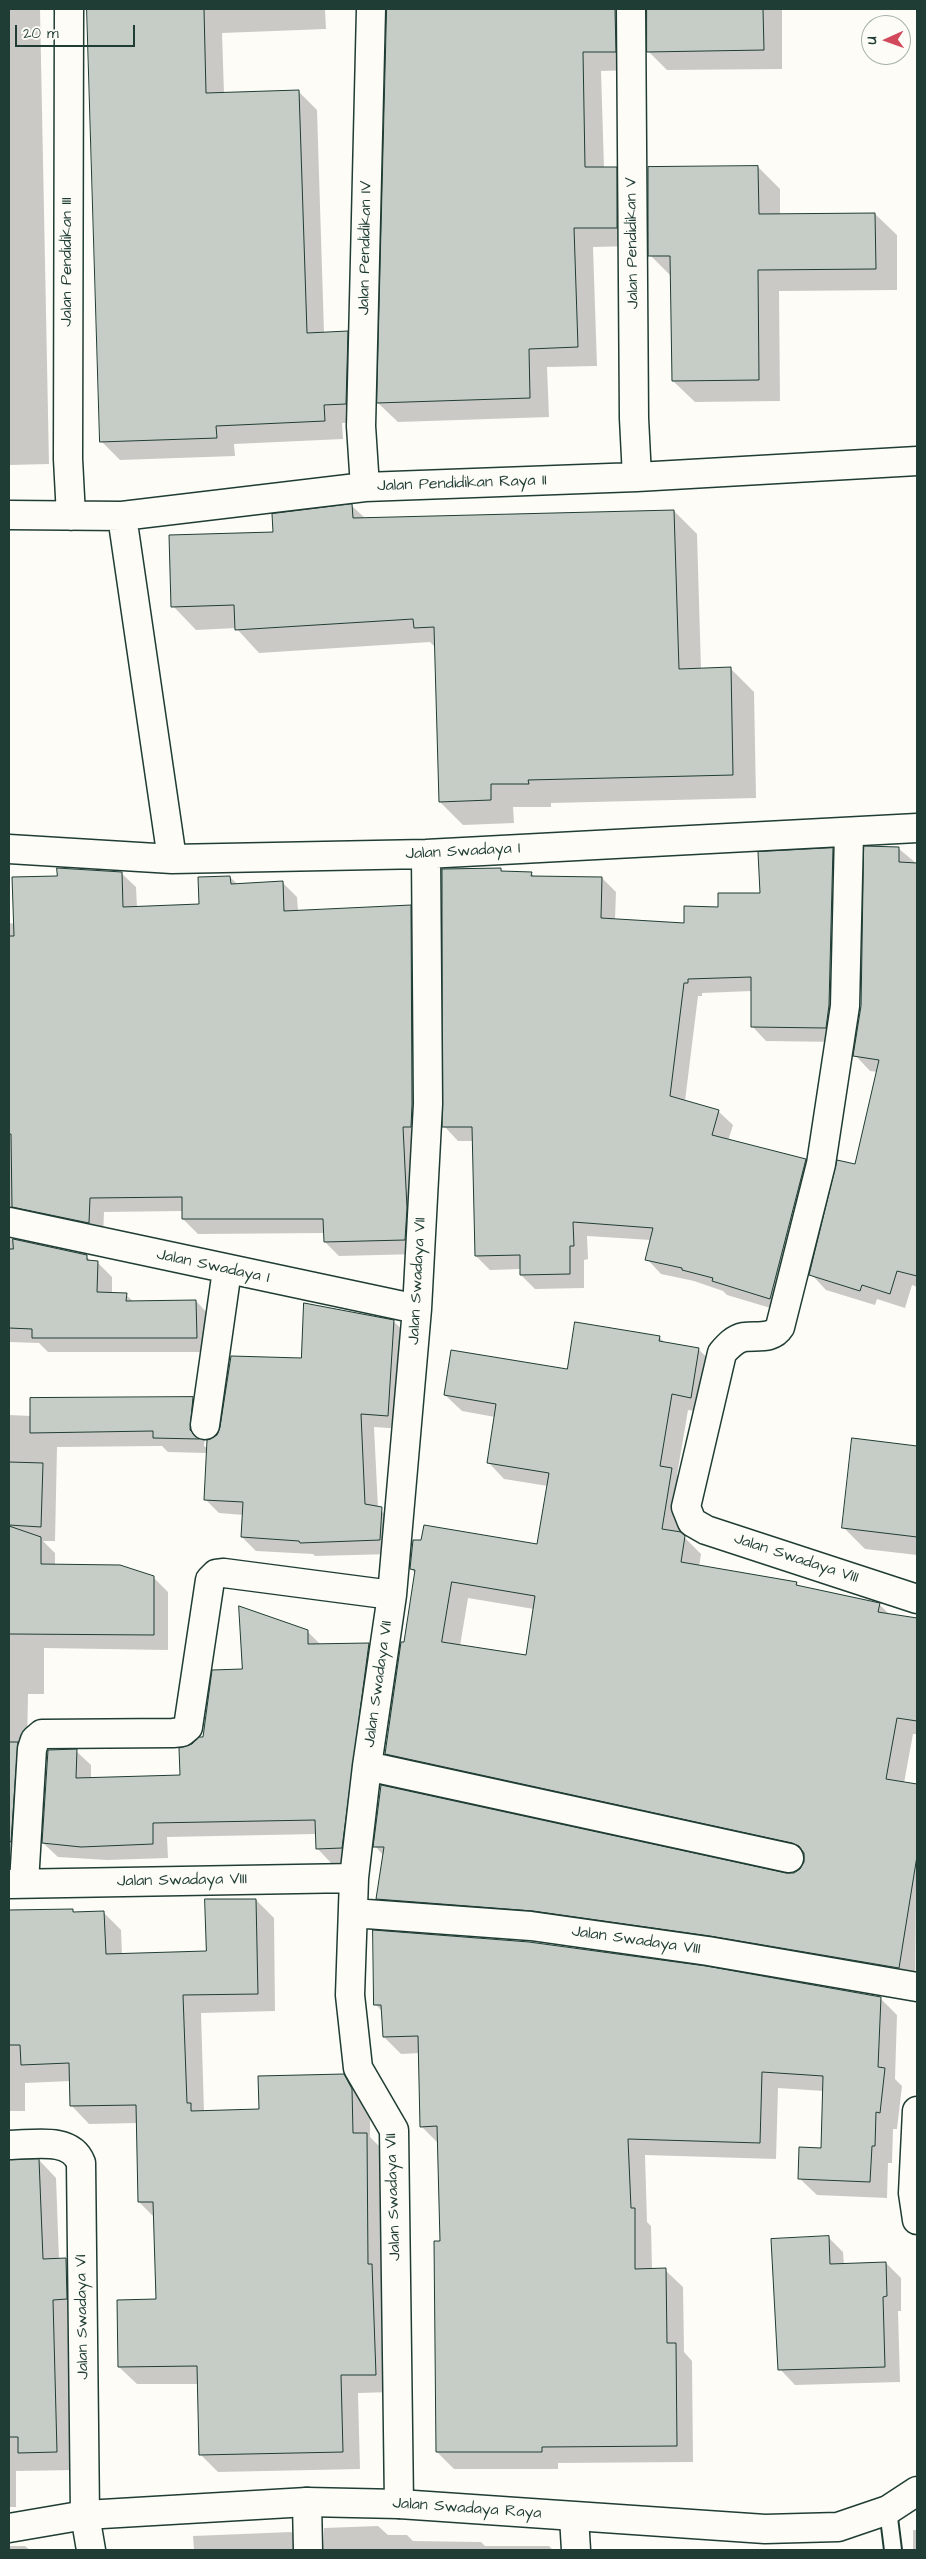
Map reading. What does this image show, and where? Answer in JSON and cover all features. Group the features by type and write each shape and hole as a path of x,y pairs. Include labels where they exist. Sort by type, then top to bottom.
{"street":[{"name":"Jalan Pendidikan III","path":"69,9 68,458 71,516"},
{"name":"Jalan Pendidikan IV","path":"365,487 361,426 371,9"},
{"name":"Jalan Pendidikan V","path":"631,9 634,418 637,477"},
{"name":"Jalan Pendidikan Raya II","path":"9,515 122,516 365,487 637,477 917,461"},
{"path":"122,516 172,859"},
{"name":"Jalan Swadaya I","path":"9,849 172,859 426,854 917,828"},
{"name":"Jalan Swadaya VIII","path":"849,833 845,1006 821,1164 813,1201 780,1327 769,1336 743,1337 730,1343 722,1353 686,1507 692,1522 706,1530 917,1599"},
{"name":"Jalan Swadaya VII","path":"399,2504 394,2130 358,2068 350,1995 354,1878 367,1766 392,1595 418,1309 428,1104 426,854"},
{"name":"Jalan Swadaya I","path":"9,1222 227,1270 418,1309"},
{"path":"204,1425 227,1270"},
{"path":"16,1884 32,1749 35,1740 42,1734 173,1733 182,1732 188,1727 210,1580 216,1574 224,1573 392,1595"},
{"path":"367,1766 789,1858"},
{"name":"Jalan Swadaya VIII","path":"16,1884 354,1878"},
{"name":"Jalan Swadaya VIII","path":"353,1913 531,1926 718,1953 917,1987"},
{"path":"917,2111 914,2193 917,2220"},
{"name":"Jalan Swadaya VI","path":"9,2145 54,2144 68,2147 79,2157 81,2163 85,2515 91,2550"},
{"name":"Jalan Swadaya Raya","path":"9,2528 85,2515 307,2502 399,2504 765,2529 838,2526 888,2510 917,2491"},
{"path":"307,2502 308,2550"},
{"path":"574,2516 576,2550"}],"lane":[{"path":"888,2510 893,2550"}],"building":[{"path":"87,9 204,9 206,93 299,90 307,333 348,331 346,404 324,405 325,421 216,426 217,438 100,442"},
{"path":"387,9 615,9 616,52 583,52 585,167 617,167 617,228 574,228 578,347 529,349 530,398 377,403"},
{"path":"647,9 763,9 764,50 647,52"},
{"path":"758,166 759,214 875,213 876,269 758,270 759,380 672,381 670,256 648,256 648,167"},
{"path":"352,504 353,518 674,510 679,669 731,667 733,775 528,780 529,784 491,784 491,800 439,802 434,627 414,628 413,619 235,630 234,605 171,607 169,535 273,532 272,514"},
{"path":"864,846 899,847 899,862 917,863 917,1276 897,1271 890,1294 862,1285 860,1291 809,1275 837,1160 855,1164 879,1060 853,1056 861,1006"},
{"path":"833,848 829,1005 826,1028 751,1027 751,977 688,979 688,983 684,983 670,1096 719,1110 712,1135 806,1159 770,1299 712,1281 713,1278 682,1270 682,1268 645,1260 653,1228 573,1222 574,1246 570,1246 570,1274 520,1275 520,1255 475,1256 472,1127 442,1127 442,869 501,868 501,871 532,872 531,876 602,877 601,918 684,923 684,906 718,907 718,893 760,893 758,852"},
{"path":"57,868 122,872 123,907 199,904 198,877 230,876 231,884 283,881 284,911 411,905 412,1104 411,1127 403,1127 407,1208 405,1240 324,1242 323,1219 182,1219 182,1197 90,1198 89,1223 12,1207 11,1134 9,1134 9,936 14,936 12,877 57,876"},
{"path":"13,1239 87,1255 87,1260 98,1261 97,1292 127,1293 126,1301 196,1300 197,1338 32,1338 32,1329 9,1328 9,1249 13,1249"},
{"path":"304,1303 394,1320 388,1416 361,1414 365,1504 382,1507 380,1540 300,1543 299,1541 241,1537 243,1502 204,1500 207,1440 217,1435 220,1427 231,1356 301,1358"},
{"path":"575,1322 660,1336 659,1341 699,1348 691,1398 672,1394 660,1466 672,1468 662,1529 681,1532 685,1536 681,1562 797,1582 796,1585 880,1603 878,1612 917,1618 917,1721 897,1718 886,1779 917,1784 917,1856 899,1968 710,1936 533,1911 376,1899 384,1847 373,1847 381,1785 786,1873 794,1873 800,1869 804,1862 804,1853 799,1846 792,1843 385,1754 401,1642 404,1642 415,1570 410,1569 413,1540 421,1540 424,1525 537,1544 549,1473 487,1463 496,1404 444,1395 451,1350 567,1369","holes":["452,1582 535,1596 526,1655 442,1642"]},
{"path":"193,1397 190,1430 199,1439 153,1438 153,1431 30,1433 30,1398"},
{"path":"852,1438 917,1446 917,1537 842,1528"},
{"path":"9,1462 43,1463 41,1527 9,1525"},
{"path":"9,1526 41,1537 41,1564 120,1565 154,1576 154,1635 9,1634"},
{"path":"239,1606 308,1630 308,1644 369,1643 342,1848 316,1849 315,1820 153,1823 153,1844 81,1847 42,1843 48,1750 77,1749 76,1778 180,1775 179,1748 192,1744 199,1737 203,1737 212,1670 242,1669"},
{"path":"9,1742 18,1742 11,1842 9,1841"},
{"path":"205,1899 256,1899 258,1994 183,1995 187,2103 191,2103 191,2111 259,2109 258,2076 344,2074 352,2089 353,2133 367,2133 368,2264 372,2264 376,2375 341,2375 343,2452 199,2455 197,2366 118,2367 117,2300 156,2299 153,2202 138,2202 136,2105 70,2106 69,2063 21,2065 20,2045 9,2045 9,1910 73,1909 73,1912 104,1911 106,1954 206,1951"},
{"path":"373,1930 529,1942 706,1966 881,1997 878,2067 885,2068 880,2113 876,2112 875,2146 872,2146 870,2182 798,2179 799,2147 821,2148 823,2076 762,2072 760,2143 628,2139 631,2208 635,2208 635,2269 666,2268 667,2343 676,2343 677,2446 542,2447 542,2452 436,2452 434,2241 440,2241 437,2126 420,2127 418,2036 383,2037 381,2005 374,2005"},
{"path":"39,2159 43,2259 66,2258 67,2299 53,2300 57,2452 18,2453 18,2437 9,2437 9,2160"},
{"path":"829,2236 830,2264 886,2262 887,2296 883,2297 885,2367 778,2370 771,2239"}]}
